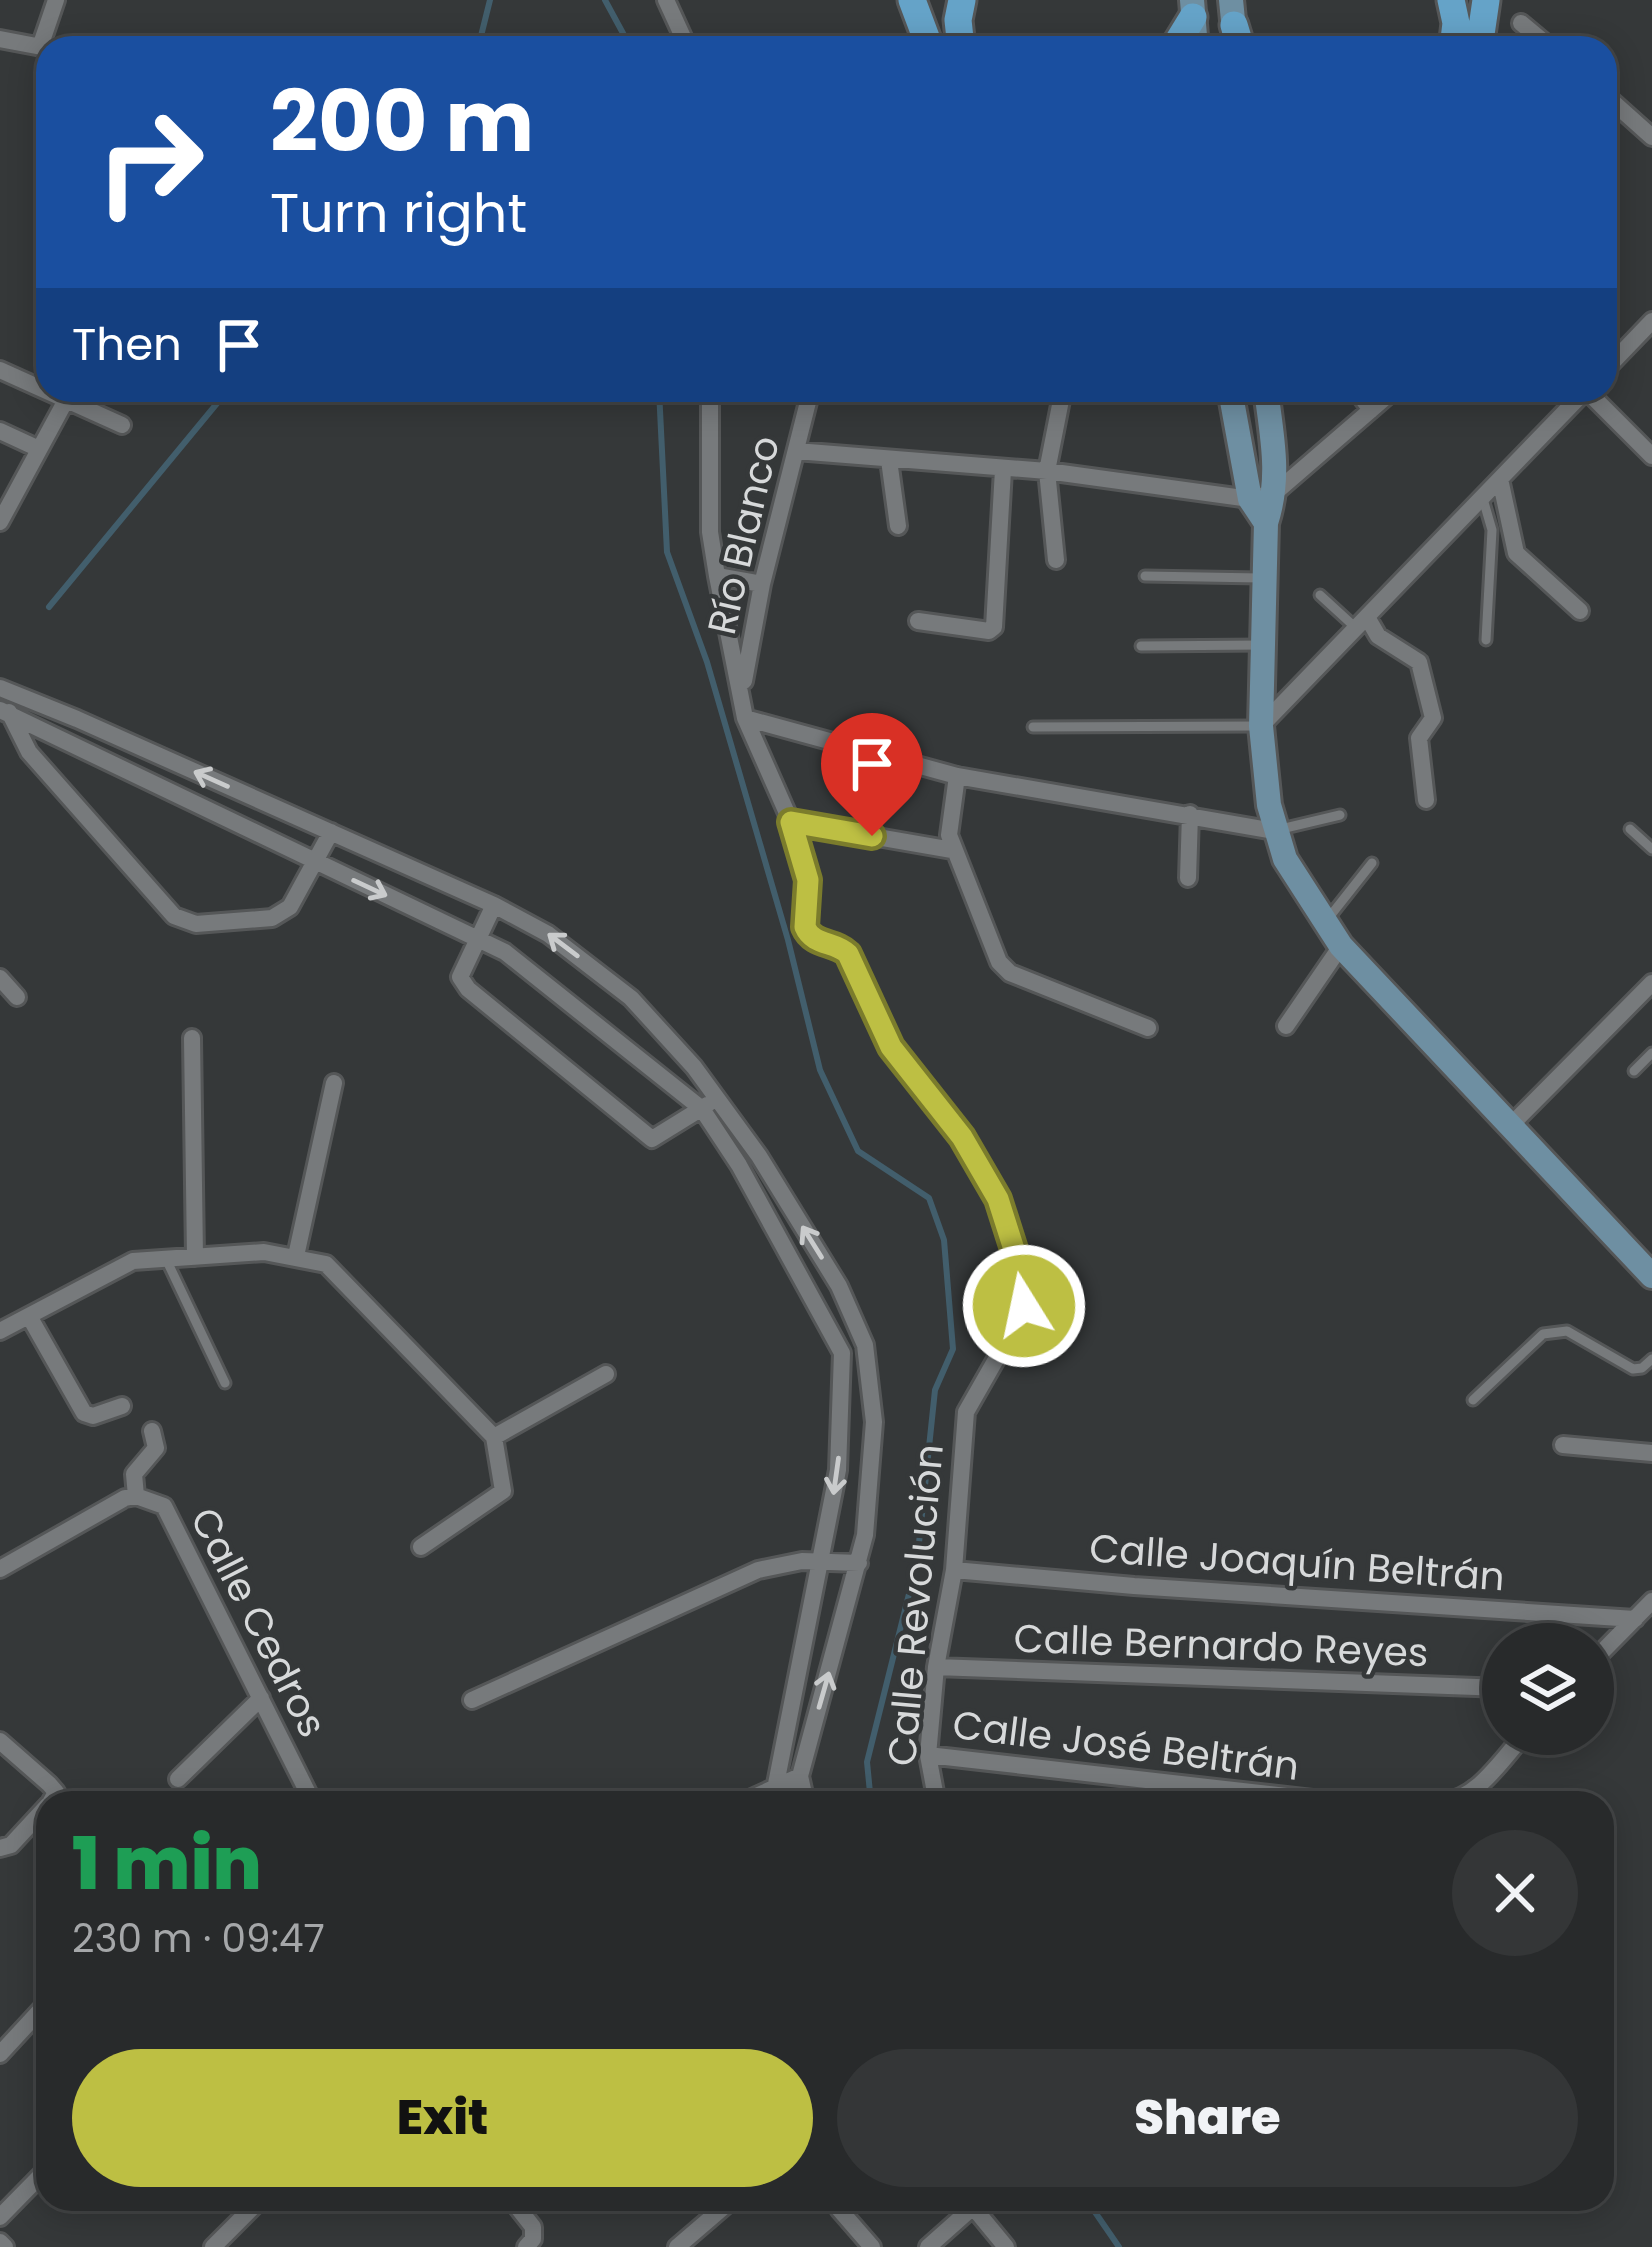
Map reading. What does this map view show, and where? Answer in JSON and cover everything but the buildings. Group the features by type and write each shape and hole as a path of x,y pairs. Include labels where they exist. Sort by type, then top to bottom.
{"main road":[{"path":"912,0 926,36"},
{"path":"960,36 962,0"},
{"path":"1451,0 1455,36"},
{"path":"1481,36 1486,0"},
{"path":"1180,36 1193,8"}],"street":[{"path":"47,36 56,0"},
{"path":"666,0 682,36"},
{"path":"1521,23 1537,36"},
{"path":"0,39 36,46"},
{"path":"1617,106 1652,137"},
{"path":"1617,357 1652,320"},
{"path":"0,370 36,386"},
{"path":"0,522 65,402"},
{"path":"71,402 122,424"},
{"path":"710,402 710,532 717,576 745,718 791,822 952,850"},
{"name":"Río Blanco","path":"742,694 762,584 809,402"},
{"path":"1056,560 1047,472 1061,402"},
{"path":"1232,402 1250,499 1267,524"},
{"path":"1268,402 1276,492 1267,524 1262,726 1274,831 1285,859 1341,946 1646,1258"},
{"path":"1365,402 1371,410"},
{"path":"796,451 1047,472 1250,499 1276,492 1380,402"},
{"path":"1262,726 1574,402"},
{"path":"1598,402 1652,456"},
{"path":"0,431 39,448"},
{"path":"889,460 898,526"},
{"path":"918,621 989,631 994,627 1003,470"},
{"path":"1500,479 1516,553 1580,611"},
{"path":"717,576 762,584"},
{"path":"1362,623 1418,662 1433,718 1419,738 1426,800"},
{"path":"0,688 494,905 548,934 631,998 710,1103 759,1156 839,1286 865,1346 874,1422 872,1480 860,1564 800,1776 803,1791"},
{"path":"4,711 29,752 174,916 196,924 272,918 290,907 331,832"},
{"path":"4,711 478,937 710,1103 842,1354 838,1470 777,1791"},
{"path":"745,718 957,776 1274,831"},
{"path":"957,776 949,835 952,850 978,902 999,962 1010,973 1148,1028"},
{"path":"1188,878 1190,814"},
{"name":"Calle Revolución","path":"791,822 808,880 808,935 848,954 891,1047 962,1137 998,1199 1026,1287 1019,1319 966,1412 955,1570 936,1667 928,1755 935,1791"},
{"path":"494,905 460,977 469,988 652,1139 710,1103"},
{"path":"1286,1026 1341,946"},
{"path":"0,978 16,997"},
{"path":"1511,1125 1652,983"},
{"path":"192,1038 195,1257"},
{"path":"296,1256 334,1083"},
{"path":"0,1331 133,1262 264,1252 296,1256 335,1270 494,1437 503,1491 421,1547"},
{"path":"29,1316 84,1413 93,1416 122,1406"},
{"path":"494,1437 606,1374"},
{"path":"136,1496 134,1474 157,1448 152,1431"},
{"path":"1562,1445 1652,1453"},
{"name":"Calle Cedros","path":"0,1569 125,1498 136,1496 164,1507 307,1791"},
{"path":"472,1700 758,1570 823,1560 860,1564"},
{"name":"Calle Joaquín Beltrán","path":"955,1570 1635,1618"},
{"path":"1614,1640 1652,1601"},
{"name":"Calle Bernardo Reyes","path":"936,1667 1482,1687"},
{"path":"178,1778 261,1698"},
{"path":"0,1741 55,1791"},
{"name":"Calle José Beltrán","path":"928,1755 1227,1791"},
{"path":"1471,1791 1505,1755"},
{"path":"763,1791 800,1776"},
{"path":"0,1848 11,1845 36,1818"},
{"path":"0,2054 36,2015"},
{"path":"0,2217 36,2180"},
{"path":"213,2247 249,2211"},
{"path":"520,2211 533,2227 526,2247"},
{"path":"677,2247 720,2211"},
{"path":"840,2211 872,2247"},
{"path":"928,2247 968,2211"},
{"path":"982,2211 1006,2247"}],"lane":[{"path":"1483,499 1492,530 1486,640"},
{"path":"1145,576 1264,578"},
{"path":"1320,595 1362,623"},
{"path":"1141,646 1264,645"},
{"path":"1033,727 1262,726"},
{"path":"1274,831 1340,815"},
{"path":"1630,830 1652,849"},
{"path":"1325,922 1372,863"},
{"path":"1634,1071 1652,1053"},
{"path":"166,1259 225,1384"},
{"path":"1473,1400 1543,1334 1556,1330 1567,1331 1633,1369 1652,1359"}],"waterway":[{"path":"481,36 490,0"},
{"path":"605,0 624,36"},
{"path":"49,607 218,402"},
{"path":"660,402 667,552 707,662 788,940 820,1070 858,1151 929,1198 944,1240 953,1349 935,1390 917,1562 867,1762 870,1791"},
{"path":"1094,2211 1119,2247"}],"route":[{"path":"872,836 791,822 808,880 805,927 815,940 841,947 848,954 891,1047 962,1137 998,1199 1026,1287 1024,1306"}]}
